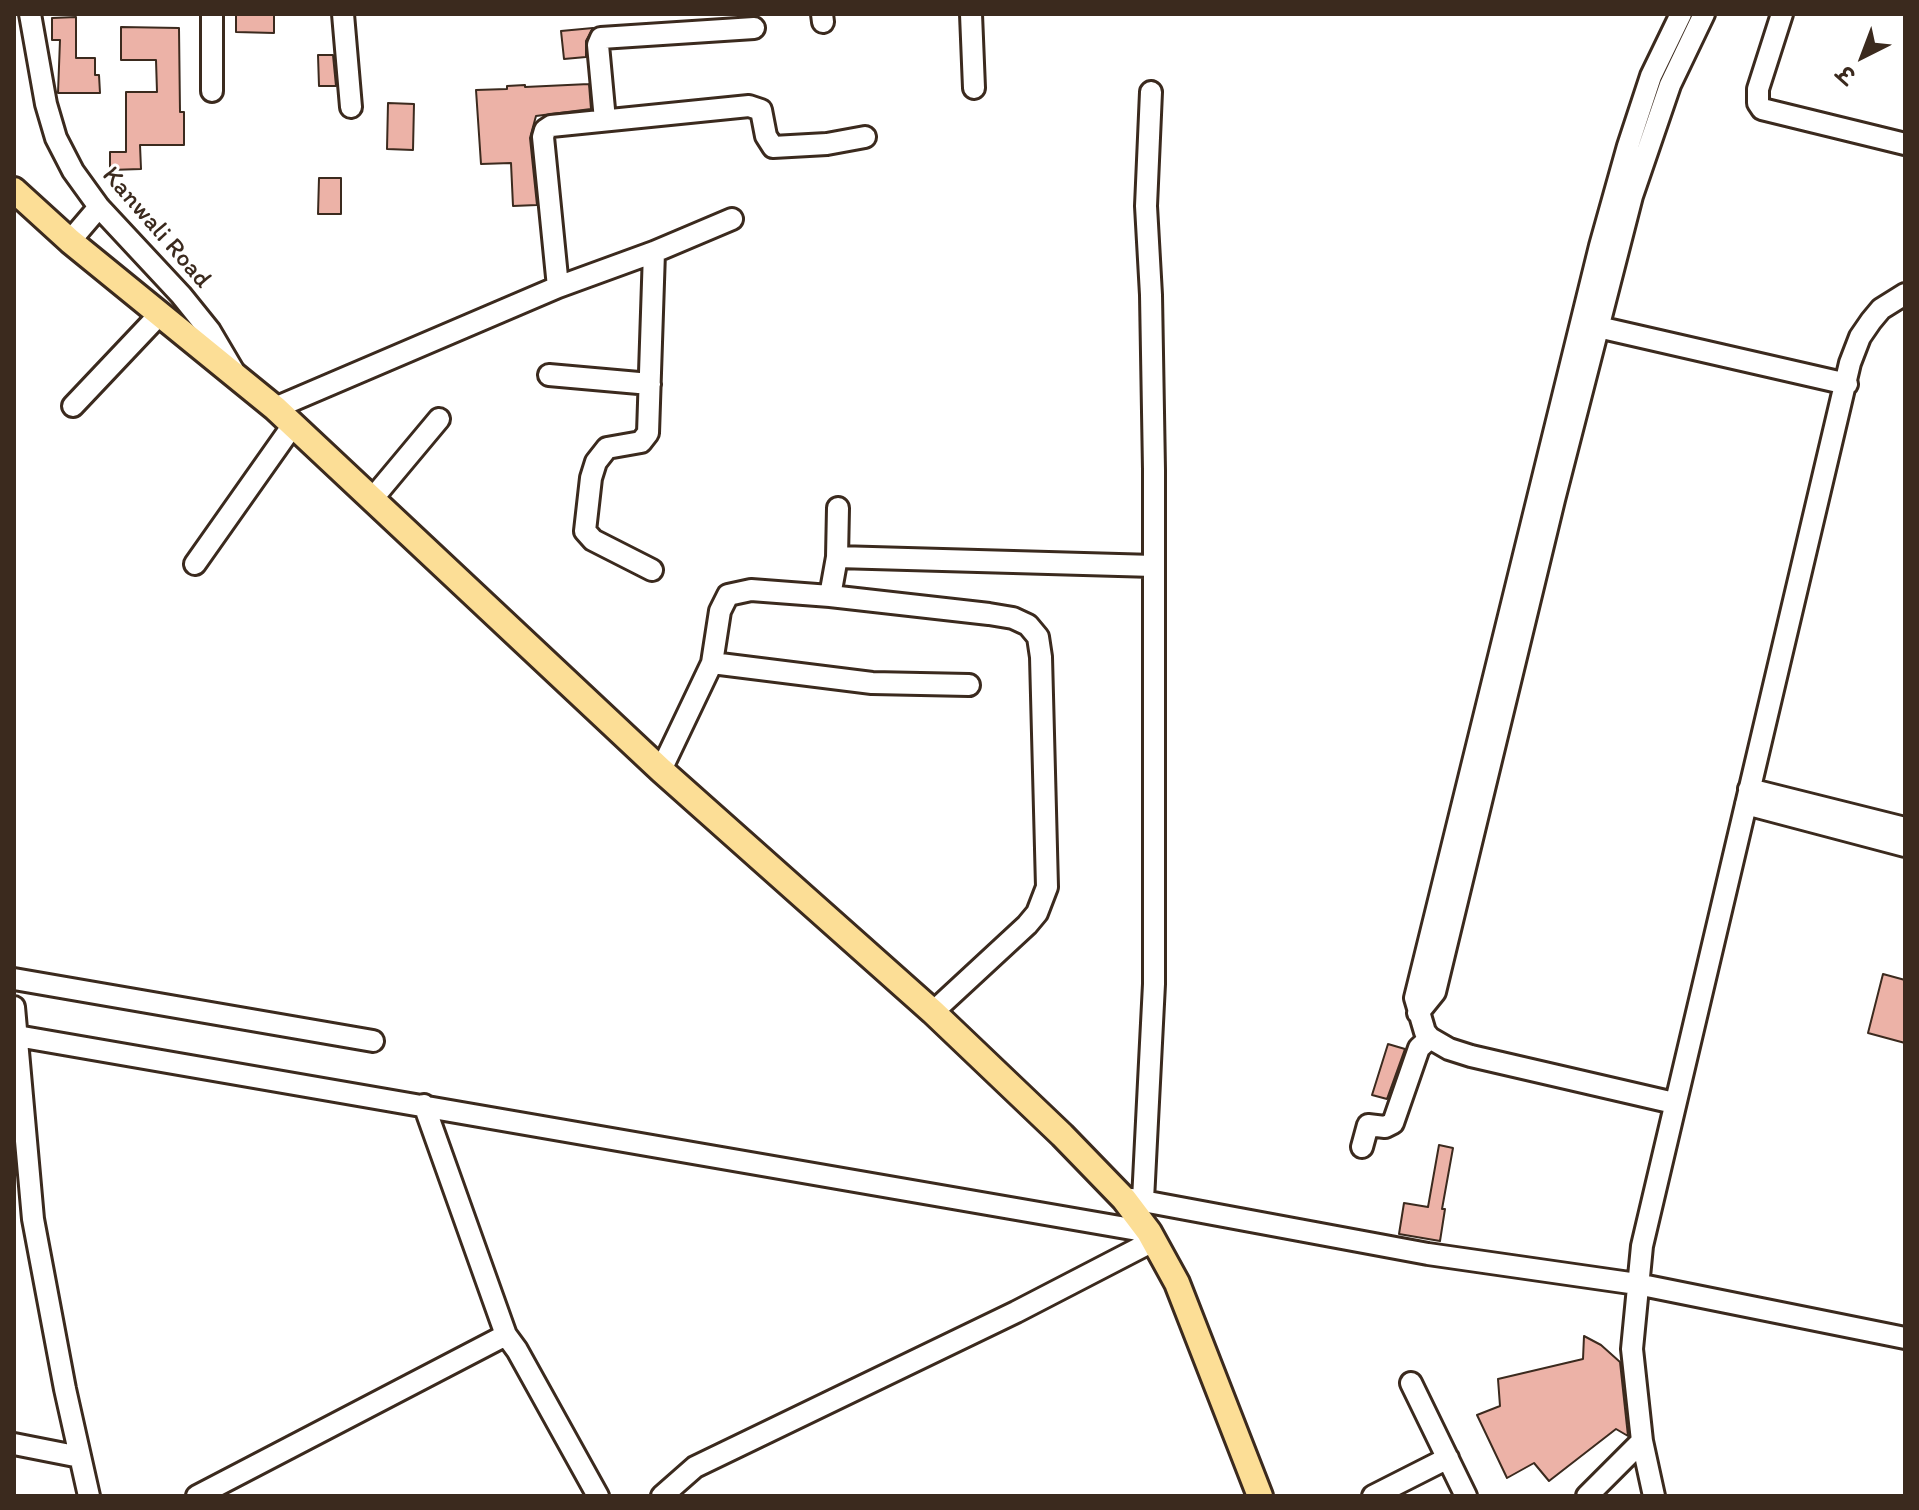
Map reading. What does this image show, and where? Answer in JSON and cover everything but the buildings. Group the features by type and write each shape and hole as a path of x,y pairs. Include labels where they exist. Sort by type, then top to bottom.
{"main road":[{"path":"14,190 70,241 275,408 661,770 933,1012 1133,1199 1177,1283 1260,1496"}],"street":[{"name":"Kanwali Road","path":"30,14 46,104 56,138 73,171 99,207 181,295 210,331 237,376"},
{"path":"212,14 212,91"},
{"path":"343,14 351,107"},
{"path":"971,14 974,88"},
{"path":"1674,1103 1449,1049 1430,1038 1418,1013 1435,992 1628,146 1651,76 1681,14"},
{"path":"1589,325 1670,85 1704,14"},
{"path":"1782,14 1758,89 1758,103 1762,109 1905,144"},
{"path":"605,120 598,45 601,38 754,28"},
{"path":"1151,92 1146,206 1151,311 1154,566 1154,1025 1133,1199 1428,1254 1637,1284 1905,1338"},
{"path":"558,287 543,137 545,130 551,126 749,106 761,110 768,142 773,147 827,144 865,137"},
{"path":"70,241 99,207"},
{"path":"275,408 558,287 732,219"},
{"path":"652,570 593,540 585,531 592,470 596,462 607,448 646,439 654,252"},
{"path":"1654,1496 1642,1441 1632,1349 1642,1246 1850,363 1860,337 1881,309 1905,294"},
{"path":"73,406 160,314"},
{"path":"1589,325 1847,384"},
{"path":"549,375 650,384"},
{"path":"373,498 439,419"},
{"path":"195,564 293,425"},
{"path":"830,596 837,557 838,508"},
{"path":"837,557 1154,566"},
{"path":"661,770 712,663 720,611 728,595 751,590 830,596 1013,618 1028,625 1038,637 1041,657 1047,887 1037,913 1027,925 933,1012"},
{"path":"712,663 872,683 969,685"},
{"path":"1748,797 1905,828"},
{"path":"1748,797 1905,846"},
{"path":"14,979 373,1041"},
{"path":"14,1007 33,1219 89,1496"},
{"path":"17,1036 424,1105 1151,1236"},
{"path":"1362,1147 1368,1125 1385,1127 1393,1123 1419,1048 1430,1038"},
{"path":"424,1105 506,1335 598,1496"},
{"path":"662,1496 695,1467 1016,1312 1151,1236"},
{"path":"197,1496 506,1335"},
{"path":"1411,1383 1466,1496"},
{"path":"1597,1493 1642,1441"},
{"path":"14,1444 80,1457"},
{"path":"1373,1496 1448,1458"}]}
